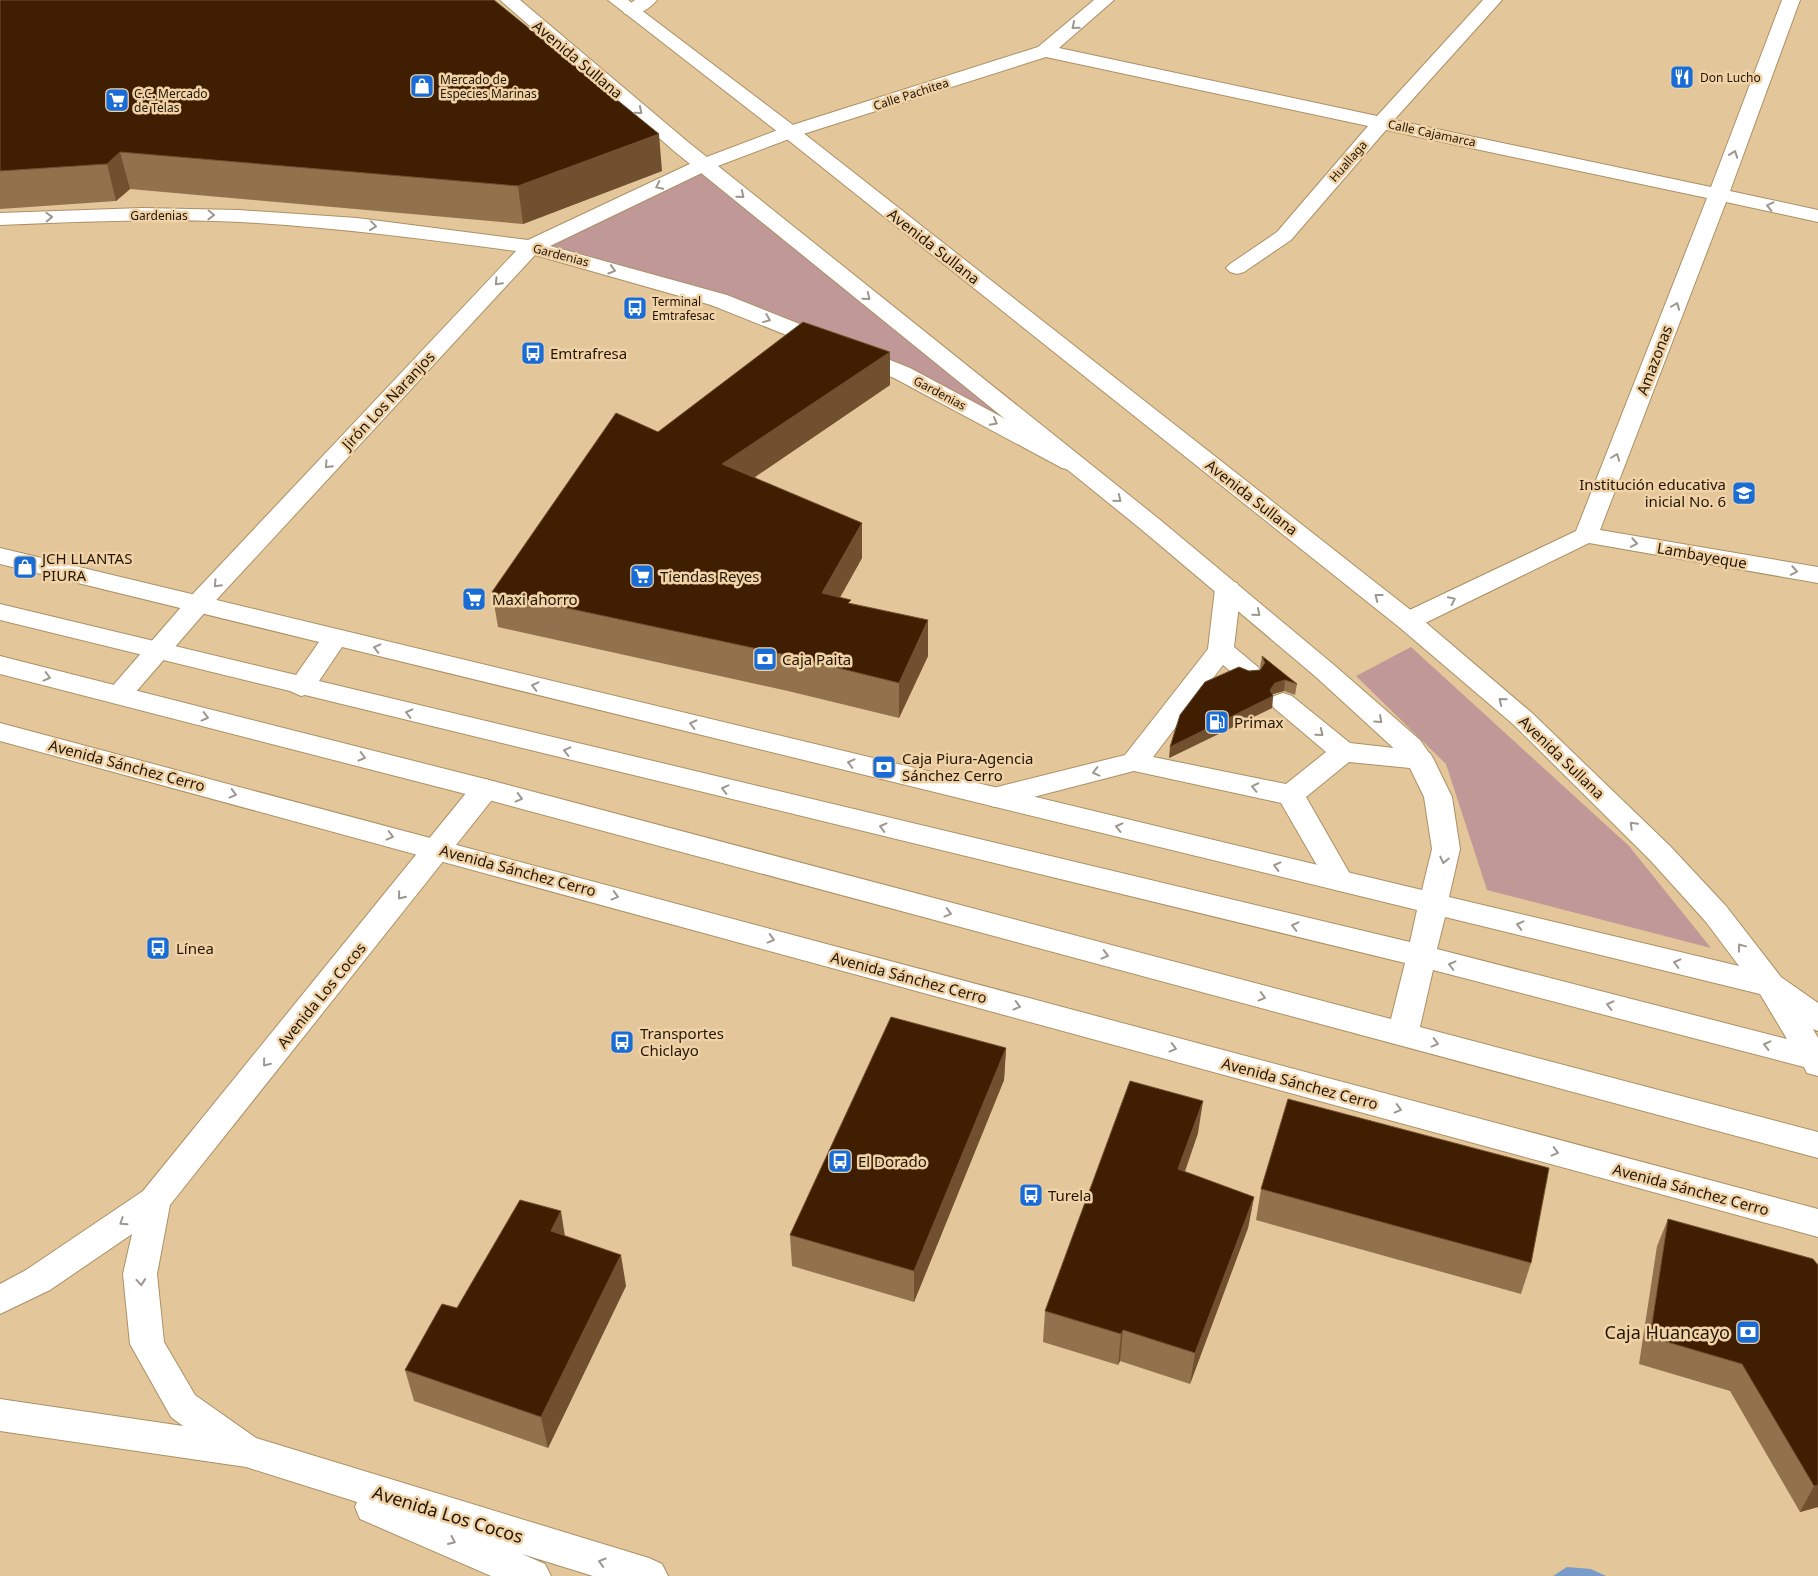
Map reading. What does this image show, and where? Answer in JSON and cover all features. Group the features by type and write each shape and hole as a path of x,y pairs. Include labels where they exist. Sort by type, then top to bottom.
{"main road":[{"name":"Avenida Sullana","path":"509,0 703,165 1228,589 1321,667 1410,747 1420,760 1438,797 1446,849 1403,1034"},
{"name":"Calle Pachitea","path":"703,165 790,132 1045,51 1105,0"},
{"name":"Huallaga","path":"1237,268 1284,236 1382,122 1493,0"},
{"name":"Amazonas","path":"1586,535 1719,194 1791,0"},
{"name":"Avenida Sullana","path":"632,3 790,132 1408,621 1523,719 1660,853 1716,914 1770,985 1817,1060"},
{"name":"Calle Cajamarca","path":"1045,51 1818,216"},
{"name":"Jirón Los Naranjos","path":"119,695 198,604 531,247 703,165"},
{"name":"Gardenias","path":"0,219 142,214 239,216 357,224 531,247 719,300 902,373 1080,468"},
{"path":"1408,621 1586,535"},
{"name":"Lambayeque","path":"1586,535 1818,575"},
{"path":"0,556 1770,985 1818,1019"},
{"path":"1134,762 1221,650 1228,589"},
{"path":"0,612 156,652 1420,956 1817,1060"},
{"path":"301,687 335,638"},
{"path":"1221,650 1249,673"},
{"path":"0,664 485,789 1818,1145"},
{"path":"1283,702 1342,752 1420,760"},
{"name":"Avenida Sánchez Cerro","path":"0,732 439,849 1818,1223"},
{"path":"1290,795 1342,752"},
{"path":"994,797 1134,762 1290,795 1340,881"},
{"name":"Avenida Los Cocos","path":"0,1300 38,1280 155,1200 439,849 485,789"},
{"name":"Avenida Los Cocos","path":"155,1200 140,1274 147,1344 183,1406 246,1452 532,1576"},
{"name":"Avenida Los Cocos","path":"0,1415 246,1452 649,1576"}],"shaded area":[{"path":"703,165 1080,468 902,373 719,300 531,247"},
{"path":"1411,647 1629,846 1711,948 1487,890 1446,764 1356,676"}],"water":[{"path":"1567,1567 1591,1569 1606,1576 1553,1576"}],"building":[{"path":"0,0 494,0 659,134 518,186 120,152 107,164 0,171"},
{"path":"803,322 890,352 722,464 862,523 822,593 851,600 848,603 928,620 899,683 786,655 492,592 616,413 658,432"},
{"path":"1262,656 1297,684 1285,680 1275,683 1270,690 1273,696 1170,747 1180,715 1205,682 1239,667 1249,671 1260,670 1265,663"},
{"path":"891,1017 1006,1048 914,1271 790,1235"},
{"path":"1130,1081 1203,1101 1178,1169 1254,1197 1195,1353 1123,1330 1121,1334 1045,1311"},
{"path":"1288,1099 1549,1168 1531,1263 1261,1189"},
{"path":"520,1200 561,1211 551,1231 621,1255 541,1417 405,1370 442,1304 457,1308"},
{"path":"1668,1219 1813,1259 1818,1265 1818,1485 1814,1486 1742,1364 1650,1337"}],"place":[{"name":"Don Lucho","path":"1682,77"},
{"name":"Mercado de Especies Marinas","path":"422,86"},
{"name":"C.C. Mercado de Telas","path":"117,100"},
{"name":"Terminal Emtrafesac","path":"635,308"},
{"name":"Emtrafresa","path":"533,353"},
{"name":"Institución educativa inicial No. 6","path":"1744,493"},
{"name":"JCH LLANTAS PIURA","path":"25,567"},
{"name":"Tiendas Reyes","path":"642,576"},
{"name":"Maxi ahorro","path":"474,599"},
{"name":"Caja Paita","path":"765,659"},
{"name":"Primax","path":"1217,722"},
{"name":"Caja Piura-Agencia Sánchez Cerro","path":"884,767"},
{"name":"Línea","path":"158,948"},
{"name":"Transportes Chiclayo","path":"622,1042"},
{"name":"El Dorado","path":"840,1161"},
{"name":"Turela","path":"1031,1195"},
{"name":"Caja Huancayo","path":"1748,1332"}]}
